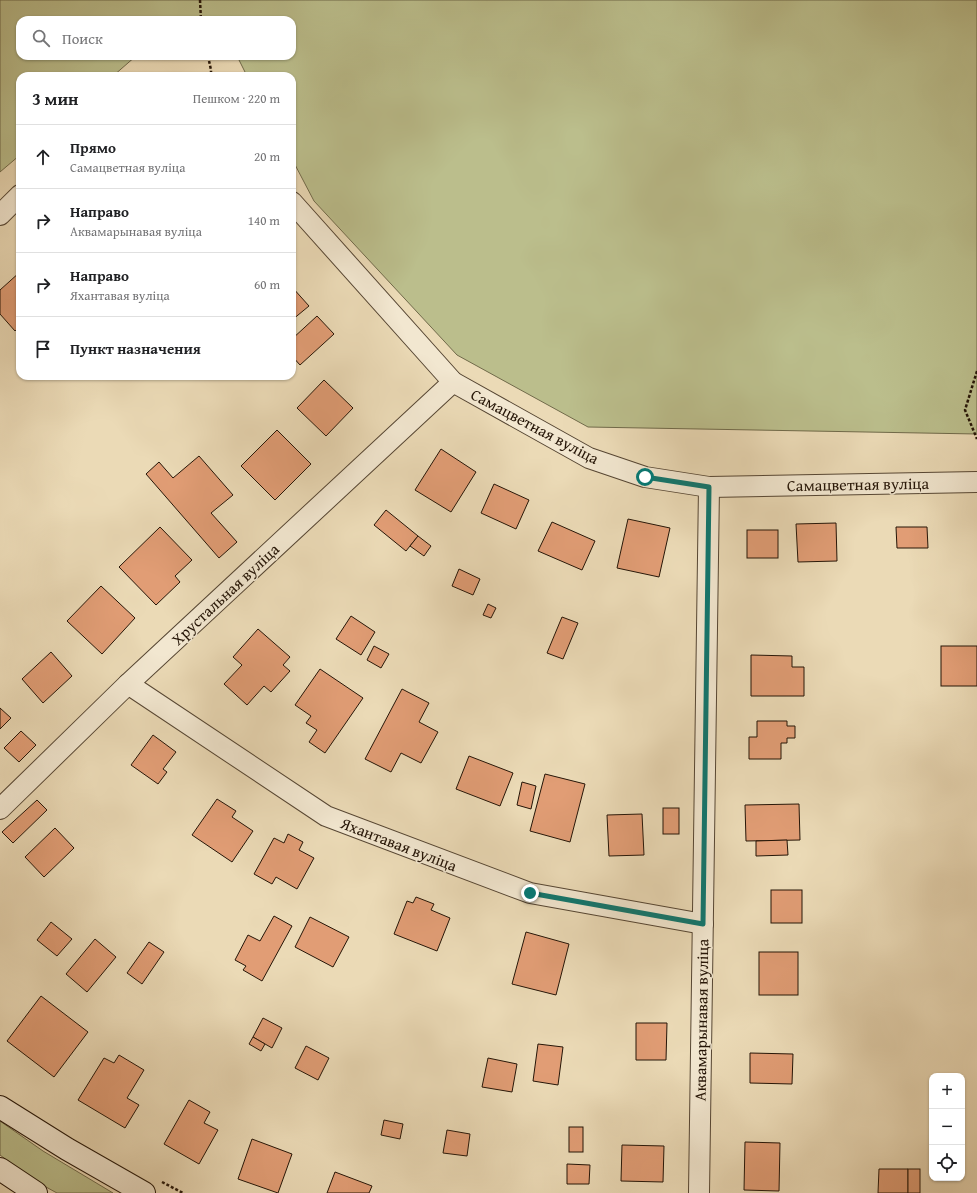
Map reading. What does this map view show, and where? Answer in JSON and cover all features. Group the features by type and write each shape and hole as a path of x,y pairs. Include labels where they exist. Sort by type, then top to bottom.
{"street":[{"path":"0,215 16,199"},
{"name":"Самацветная вуліца","path":"296,206 453,382 589,458 645,477 709,487 977,482"},
{"name":"Хрустальная вуліца","path":"0,809 128,684 453,382"},
{"name":"Аквамарынавая вуліца","path":"698,1193 709,487"},
{"name":"Яхантавая вуліца","path":"128,684 326,816 530,893 703,924"},
{"path":"0,1107 67,1150 144,1193"},
{"path":"0,1169 36,1193"}],"path":[{"path":"200,0 201,16"},
{"path":"209,60 211,72"},
{"path":"977,371 965,410 977,439"}],"green space":[{"path":"0,0 977,0 977,434 588,427 457,355 314,201 296,167 296,72 245,72 239,60 296,60 296,16 16,16 16,60 131,60 118,72 16,72 16,158 0,172"},
{"path":"0,1121 43,1151 113,1193 57,1193 35,1181 0,1155"}],"building":[{"path":"16,276 15,331 0,314 0,290"},
{"path":"296,291 309,306 296,317"},
{"path":"317,316 334,334 300,365 296,360 296,335"},
{"path":"324,380 353,408 326,436 297,408"},
{"path":"277,430 311,464 275,500 241,466"},
{"path":"441,449 476,472 451,512 415,490"},
{"path":"199,456 233,495 211,513 237,542 219,558 146,474 159,462 173,478"},
{"path":"494,484 529,500 516,529 481,513"},
{"path":"386,510 418,536 406,551 374,525"},
{"path":"628,519 670,528 659,577 617,568"},
{"path":"552,522 595,541 582,570 538,551"},
{"path":"836,523 837,561 798,562 796,524"},
{"path":"160,527 192,560 175,576 180,582 156,605 119,567"},
{"path":"896,527 927,527 928,548 897,548"},
{"path":"747,530 778,530 778,558 747,558"},
{"path":"418,536 431,546 424,556 410,546"},
{"path":"459,569 480,579 473,595 452,586"},
{"path":"101,586 135,618 102,654 67,621"},
{"path":"488,604 496,608 491,618 483,615"},
{"path":"351,616 375,632 361,655 336,639"},
{"path":"562,617 578,623 563,659 547,653"},
{"path":"258,629 290,657 283,665 290,671 271,692 264,686 247,705 224,684 242,665 233,657"},
{"path":"374,646 389,654 381,668 367,660"},
{"path":"941,646 977,646 977,686 941,686"},
{"path":"51,652 72,676 43,703 22,679"},
{"path":"751,655 792,656 792,667 804,667 804,696 751,696"},
{"path":"320,669 363,698 325,753 309,742 317,730 306,723 311,716 295,705"},
{"path":"402,689 429,703 419,722 438,732 421,763 401,753 391,772 365,759"},
{"path":"0,708 11,718 0,729"},
{"path":"757,721 787,721 787,726 795,726 795,738 787,738 787,743 781,743 781,759 749,759 749,737 757,737"},
{"path":"21,731 36,745 19,762 4,748"},
{"path":"153,735 176,752 163,769 167,772 158,784 131,765"},
{"path":"469,756 513,773 500,806 456,789"},
{"path":"545,774 585,784 570,842 530,831"},
{"path":"522,782 536,786 531,809 517,805"},
{"path":"217,799 236,811 232,817 253,831 232,862 192,835"},
{"path":"37,800 47,810 13,843 2,832"},
{"path":"799,804 800,840 746,841 745,805"},
{"path":"663,808 679,808 679,834 663,834"},
{"path":"642,814 644,855 609,856 607,815"},
{"path":"55,828 74,848 44,877 25,857"},
{"path":"288,834 303,842 299,850 314,858 297,889 276,877 272,884 254,874 274,838 284,843"},
{"path":"787,840 788,855 756,856 756,841"},
{"path":"771,890 802,890 802,923 771,923"},
{"path":"416,897 434,904 431,910 450,918 437,951 394,934 407,901 413,903"},
{"path":"274,916 292,926 262,981 243,970 246,966 235,960 248,935 260,941"},
{"path":"310,917 349,937 333,967 295,947"},
{"path":"51,922 72,939 57,956 37,940"},
{"path":"526,932 569,944 556,995 512,984"},
{"path":"95,939 116,957 87,992 66,974"},
{"path":"149,942 164,952 142,984 127,973"},
{"path":"759,952 798,952 798,995 759,995"},
{"path":"41,996 88,1032 54,1077 7,1041"},
{"path":"263,1018 282,1028 272,1048 253,1037"},
{"path":"636,1023 667,1023 666,1060 636,1060"},
{"path":"253,1037 265,1044 261,1051 249,1044"},
{"path":"538,1044 563,1047 558,1085 533,1081"},
{"path":"306,1046 329,1058 318,1080 295,1068"},
{"path":"750,1053 793,1054 792,1084 750,1083"},
{"path":"119,1055 144,1070 127,1098 139,1105 125,1128 78,1100 104,1058 114,1063"},
{"path":"488,1058 517,1064 512,1092 482,1087"},
{"path":"189,1100 210,1112 204,1123 218,1130 199,1164 164,1144"},
{"path":"384,1120 403,1124 400,1139 381,1135"},
{"path":"569,1127 583,1127 583,1152 569,1152"},
{"path":"447,1130 470,1134 467,1156 443,1153"},
{"path":"252,1139 292,1154 278,1193 238,1179"},
{"path":"745,1142 780,1143 779,1191 744,1190"},
{"path":"622,1145 664,1146 663,1182 621,1181"},
{"path":"567,1164 590,1165 589,1184 567,1184"},
{"path":"879,1169 908,1169 908,1193 878,1193"},
{"path":"908,1169 920,1169 920,1193 908,1193"},
{"path":"335,1172 372,1186 369,1193 327,1193"}],"route":[{"path":"530,893 703,924 709,487 645,477"}]}
